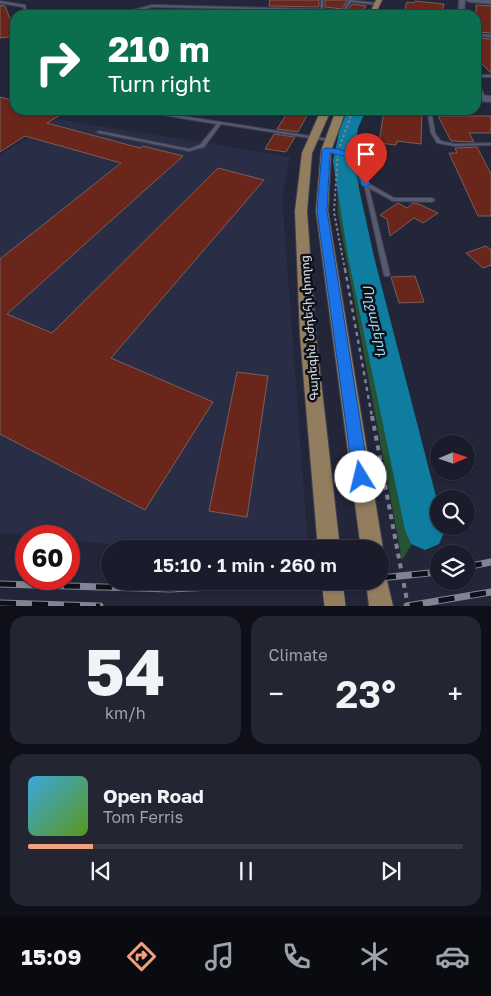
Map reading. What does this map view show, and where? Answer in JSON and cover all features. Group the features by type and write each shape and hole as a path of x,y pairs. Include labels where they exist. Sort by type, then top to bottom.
{"main road":[{"name":"Գարեգին Նժդեհի փողոց","path":"324,115 307,153 301,211 308,336 328,540"},
{"name":"Գարեգին Նժդեհի փողոց","path":"340,115 322,211 371,540"},
{"path":"333,590 335,606"},
{"path":"378,590 381,606"}],"street":[{"path":"469,0 491,2"}],"lane":[{"path":"138,10 152,6 322,10 322,0"},
{"path":"346,8 350,1 378,2"},
{"path":"0,2 18,4 24,6 24,9"},
{"path":"169,115 313,137 355,156 366,184 387,275"},
{"path":"430,115 433,133 439,142 454,145 491,144"},
{"path":"99,132 189,150 202,146 220,123"},
{"path":"366,184 394,199 432,200"}],"path":[{"path":"350,115 334,148 334,212 408,606"}],"shaded area":[{"path":"57,119 290,157 282,196 307,540 101,540 101,543 80,541 80,525 15,525 15,534 0,533 0,155"}],"green space":[{"path":"340,164 356,169 360,173 357,202 358,216 370,253 370,271 408,431 421,497 422,528 402,560 338,214 337,190"}],"building":[{"path":"270,0 319,0 319,7 269,6"},
{"path":"325,0 347,0 342,9 325,7"},
{"path":"415,1 444,4 442,10 405,10 407,2 414,3"},
{"path":"352,4 366,6 364,10 348,10"},
{"path":"0,5 5,6 10,18 10,37 0,38"},
{"path":"476,5 491,6 491,33 481,32 481,10 476,10"},
{"path":"481,38 491,39 491,73 481,63"},
{"path":"0,97 10,100 10,115 60,115 47,123 140,148 143,146 183,156 7,314 52,333 218,168 264,180 111,358 213,402 145,510 0,434 0,259 121,163 25,136 0,152"},
{"path":"286,115 307,115 298,132 277,129"},
{"path":"383,115 422,115 421,144 397,141 396,145 379,143"},
{"path":"438,116 491,116 491,133 469,133 474,142 451,141"},
{"path":"274,134 295,137 286,152 265,149"},
{"path":"477,147 491,174 491,216 478,216 449,153 457,153 455,148"},
{"path":"398,203 407,208 413,203 419,204 438,213 423,223 414,218 390,236 387,219 380,215"},
{"path":"486,246 491,250 491,265 483,268 466,253"},
{"path":"415,276 424,302 399,303 391,277"},
{"path":"237,372 268,376 247,517 209,511"}],"waterway":[{"name":"Ողջաբերդ","path":"355,115 349,128 343,161 361,257 425,530"}],"railway":[{"path":"475,565 491,562"},
{"path":"389,577 430,573"},
{"path":"0,584 101,587"},
{"path":"407,606 491,592"},
{"path":"0,603 100,606"}],"route":[{"path":"361,477 341,351 322,211 326,150 355,156 366,184"}]}
